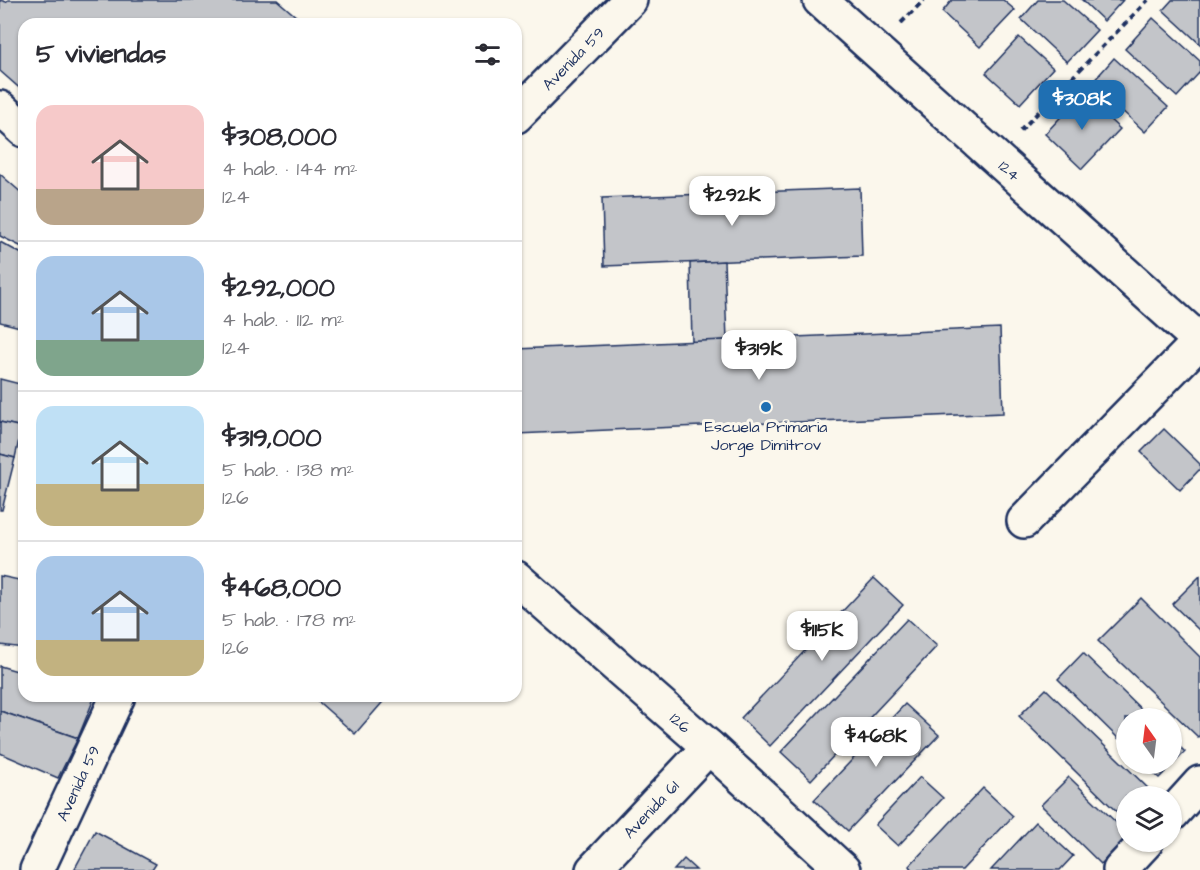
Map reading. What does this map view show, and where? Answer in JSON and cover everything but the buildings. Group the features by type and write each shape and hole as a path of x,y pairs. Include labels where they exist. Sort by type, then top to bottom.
{"street":[{"name":"Avenida 59","path":"522,110 630,0"},
{"name":"124","path":"820,0 1200,341"},
{"path":"0,108 18,124"},
{"path":"1024,521 1200,341"},
{"name":"126","path":"522,583 709,747 843,870"},
{"name":"Avenida 59","path":"37,870 115,702"},
{"name":"Avenida 61","path":"593,870 709,747"},
{"path":"1182,803 1200,783"},
{"path":"1120,870 1137,852"}],"path":[{"path":"995,157 1148,0"}],"place":[{"name":"Escuela Primaria Jorge Dimitrov","path":"766,407"}]}
